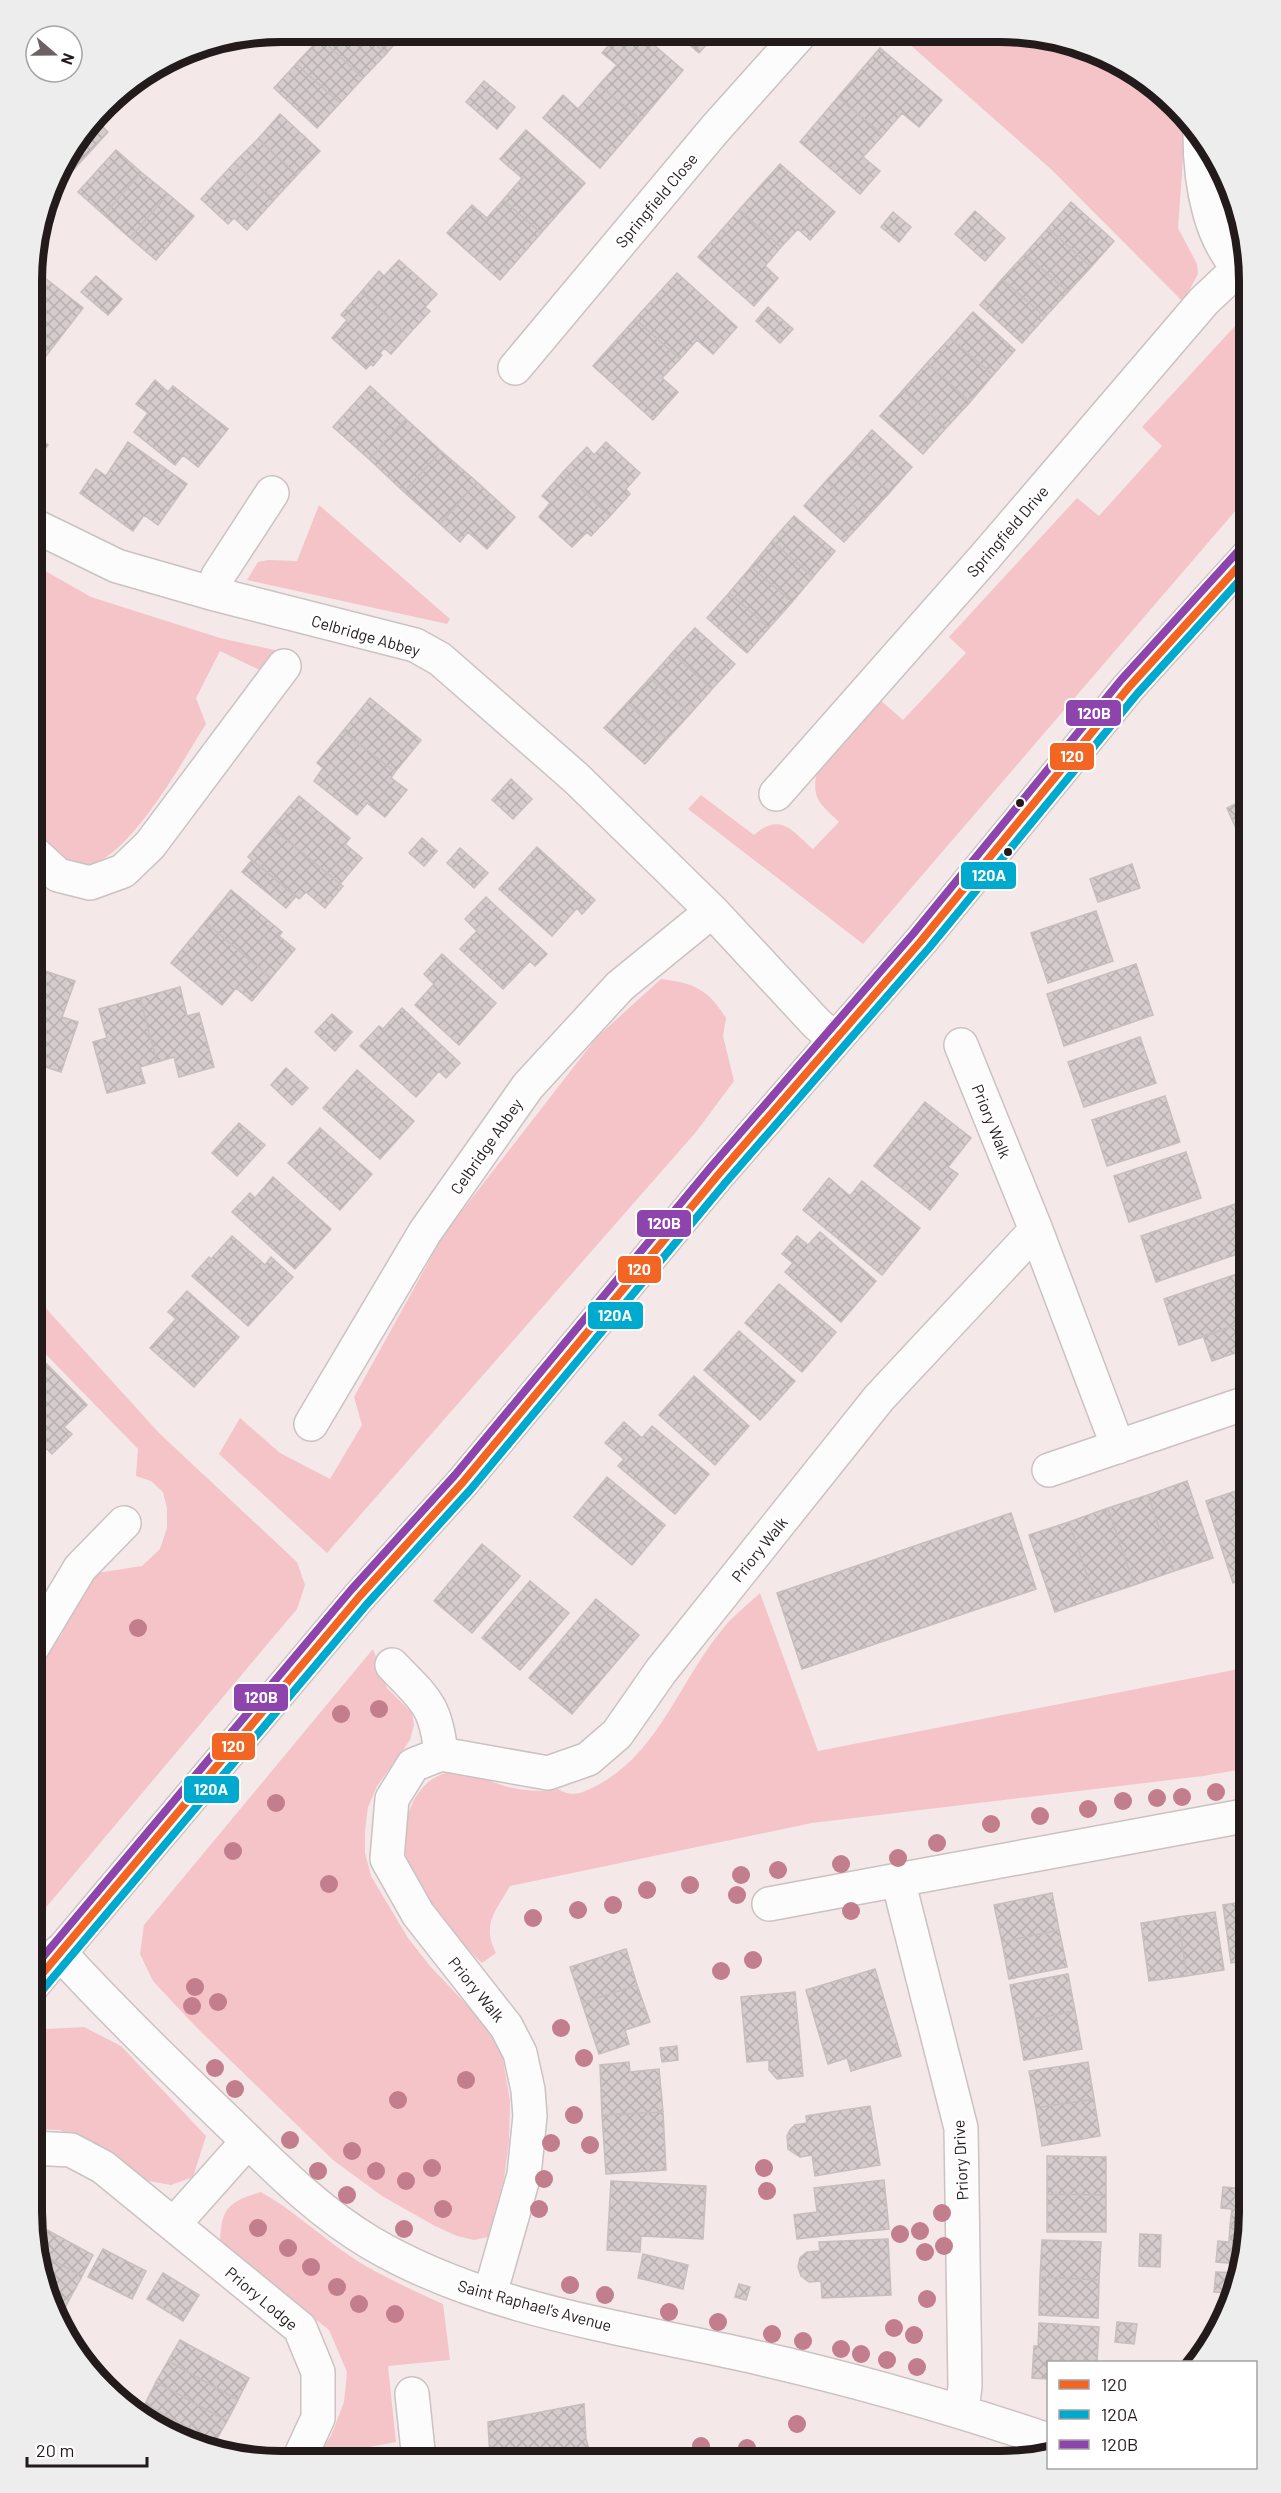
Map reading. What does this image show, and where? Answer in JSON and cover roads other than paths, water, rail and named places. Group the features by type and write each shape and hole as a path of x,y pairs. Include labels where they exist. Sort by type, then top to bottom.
{"street":[{"name":"Springfield Close","path":"516,368 715,129 793,42"},
{"path":"1200,150 1200,164 1216,235 1238,265"},
{"name":"Springfield Drive","path":"776,794 985,557 1204,301 1239,277"},
{"path":"211,593 218,576 272,493"},
{"name":"Celbridge Abbey","path":"42,529 117,566 211,593 415,645 440,659 576,778 712,911 817,1024 835,1040"},
{"path":"42,1973 359,1597 463,1482 718,1175 944,914 1129,687 1239,574"},
{"path":"42,860 58,875 90,883 123,871 150,845 284,666"},
{"name":"Celbridge Abbey","path":"311,1424 425,1232 528,1086 620,986 712,911"},
{"name":"Priory Walk","path":"961,1046 1036,1230 1118,1447"},
{"name":"Priory Walk","path":"490,2294 516,2208 526,2162 530,2116 528,2090 520,2053 506,2026 418,1914 387,1859 392,1799 413,1765 441,1754 548,1773 588,1760 610,1741 661,1671 879,1398 1036,1230"},
{"path":"1049,1470 1239,1405"},
{"path":"42,1631 80,1568 124,1523"},
{"path":"393,1665 428,1702 439,1727 441,1754"},
{"path":"769,1904 1239,1817"},
{"name":"Priory Drive","path":"898,1880 961,2128 965,2377 962,2411"},
{"name":"Saint Raphael's Avenue","path":"59,1952 139,2035 302,2194 369,2242 453,2283 490,2294 615,2326 885,2389 962,2411 1047,2440"},
{"path":"174,2224 248,2142"},
{"name":"Priory Lodge","path":"42,2149 71,2150 103,2167 300,2328 318,2372 318,2418 303,2451"},
{"path":"412,2394 418,2451"}]}
